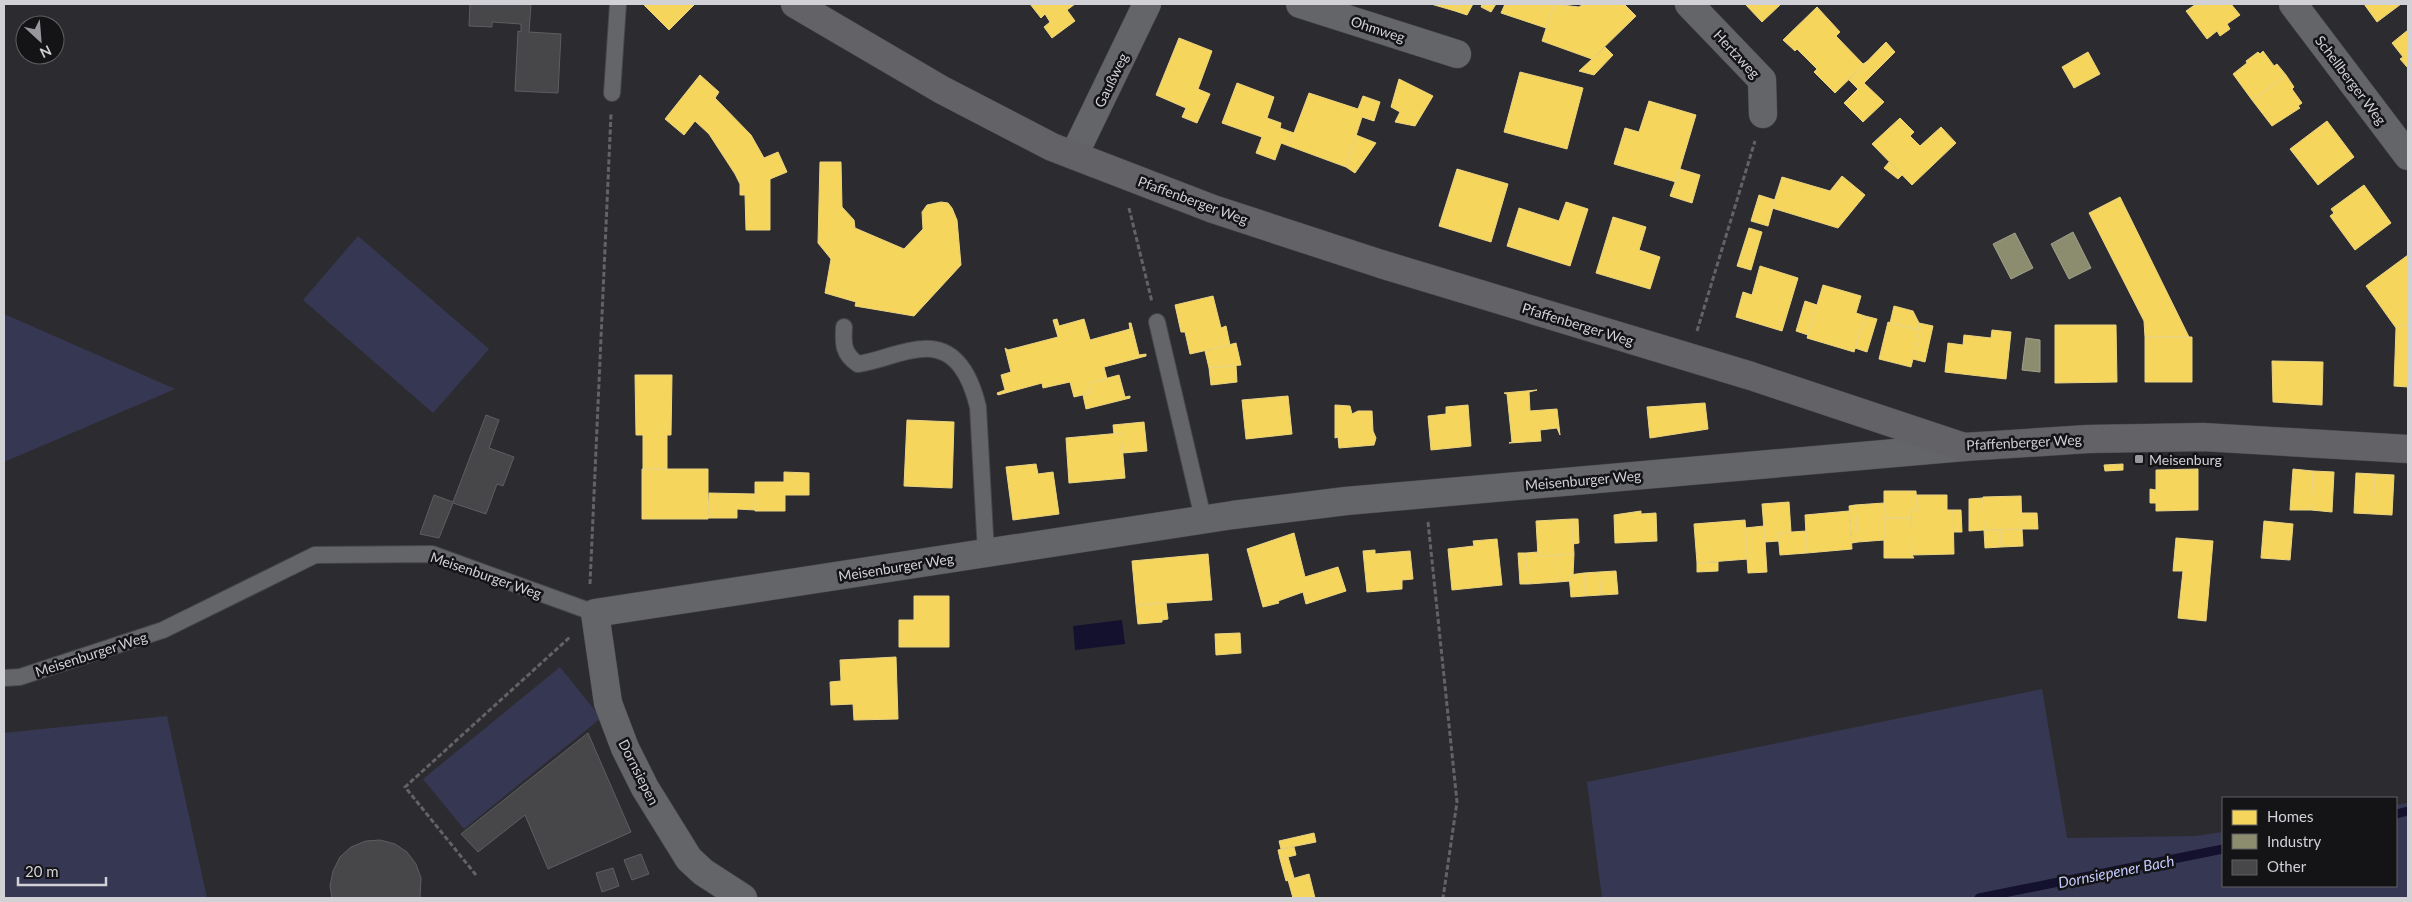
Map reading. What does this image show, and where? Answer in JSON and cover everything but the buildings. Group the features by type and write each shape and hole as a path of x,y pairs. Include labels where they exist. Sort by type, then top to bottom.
{"main road":[{"name":"Pfaffenberger Weg","path":"795,4 942,90 1008,125 1074,156 1213,209 1381,264 1688,357 1964,447 2088,439 2203,437 2408,448"}],"street":[{"name":"Gaußweg","path":"1074,156 1147,4"},
{"name":"Ohmweg","path":"1300,4 1458,54"},
{"name":"Hertzweg","path":"1689,4 1762,80 1763,114"},
{"name":"Schellberger Weg","path":"2293,4 2408,156"},
{"name":"Meisenburger Weg","path":"595,613 1203,518 1346,501 1964,447"},
{"name":"Dornsiepen","path":"595,613 608,703 625,748 645,788 689,858 703,872 743,898"}],"lane":[{"path":"612,93 618,4"},
{"path":"1157,322 1203,518"},
{"path":"844,327 843,346 848,358 858,364 922,349 941,352 957,360 974,391 978,406 986,552"},
{"name":"Meisenburger Weg","path":"4,678 20,677 163,630 316,554 432,554 595,613"}],"path":[{"path":"476,875 405,787 595,613 589,580 612,93"},
{"path":"1688,357 1763,114"},
{"path":"1122,174 1157,322"},
{"path":"1425,494 1457,802 1443,898"}],"shaded area":[{"path":"358,236 489,349 433,413 303,300"},
{"path":"4,314 175,389 4,462"},
{"path":"1122,620 1125,644 1075,650 1073,626"},
{"path":"560,667 601,718 464,829 423,779"},
{"path":"2042,689 2067,838 2195,836 2222,832 2222,887 2397,887 2397,805 2408,803 2408,898 1602,898 1587,782"},
{"path":"167,716 207,898 4,898 4,733"}],"waterway":[{"name":"Dornsiepener Bach","path":"2397,814 2408,811"},
{"name":"Dornsiepener Bach","path":"1979,898 2222,849"}],"place":[{"name":"Meisenburg","path":"2139,459"}]}
